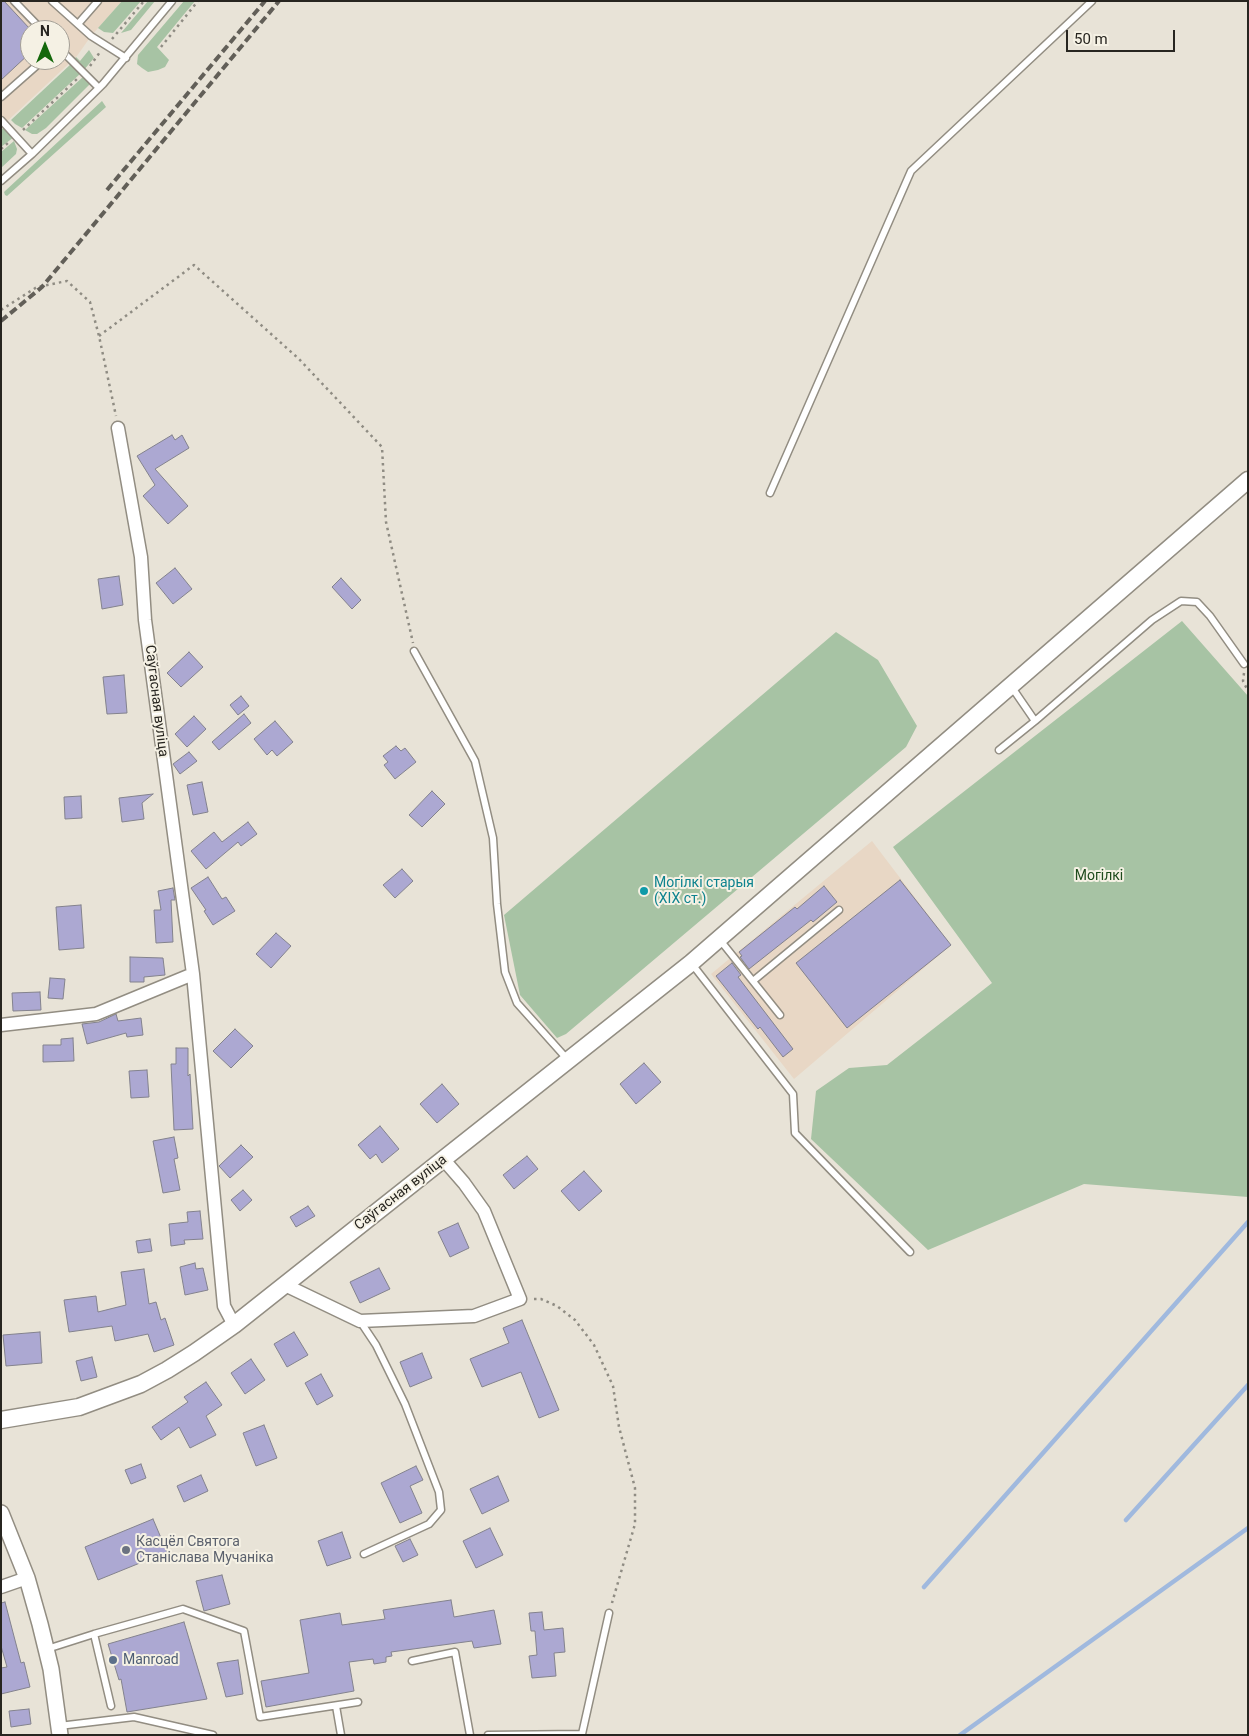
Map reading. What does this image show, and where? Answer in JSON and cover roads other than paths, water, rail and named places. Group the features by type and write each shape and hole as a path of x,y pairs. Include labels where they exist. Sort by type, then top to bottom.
{"main road":[{"name":"Саўгасная вуліца","path":"1,1420 79,1407 141,1384 194,1353 234,1325 569,1061 720,939 1248,480"}],"street":[{"name":"Саўгасная вуліца","path":"118,428 141,557 145,620 193,974 224,1306 234,1325"},
{"path":"1,1025 96,1014 193,974"},
{"path":"285,1285 360,1321 474,1316 520,1299 484,1211 464,1183 444,1160"},
{"path":"1,1513 27,1578 46,1650 60,1731"},
{"path":"1,1587 27,1578"}],"lane":[{"path":"14,1 32,20"},
{"path":"52,1 91,36 126,58"},
{"path":"78,24 98,1"},
{"path":"1,181 32,154 99,88 172,1"},
{"path":"770,493 910,171 1092,1"},
{"path":"70,59 99,88"},
{"path":"1,98 32,70"},
{"path":"1,120 32,154"},
{"path":"999,750 1152,620 1181,601 1197,602 1210,616 1244,664"},
{"path":"414,651 475,761 493,838 497,904 505,972 517,1003 569,1061"},
{"path":"1010,685 1036,720"},
{"path":"752,981 839,910"},
{"path":"720,939 780,1015"},
{"path":"691,963 792,1094 795,1133 910,1252"},
{"path":"360,1321 376,1345 405,1404 439,1492 441,1510 429,1524 364,1554"},
{"path":"46,1650 94,1634 183,1610 244,1631 260,1717 358,1702"},
{"path":"488,1735 582,1734 609,1613"},
{"path":"94,1634 111,1706"},
{"path":"412,1661 455,1652 470,1735"},
{"path":"336,1706 340,1735"},
{"path":"60,1731 134,1717 212,1735"}],"waterway":[{"path":"924,1587 1248,1222"},
{"path":"1126,1520 1248,1385"},
{"path":"960,1735 1248,1528"}],"railway":[{"path":"107,190 265,1"},
{"path":"1,321 42,287 279,1"}],"place":[{"name":"Могілкі старыя (XIX ст.)","path":"644,891"},
{"name":"Касцёл Святога Станіслава Мучаніка","path":"126,1550"},
{"name":"Manroad","path":"113,1660"}],"park label":[{"name":"Могілкі","path":"1099,876"}]}
